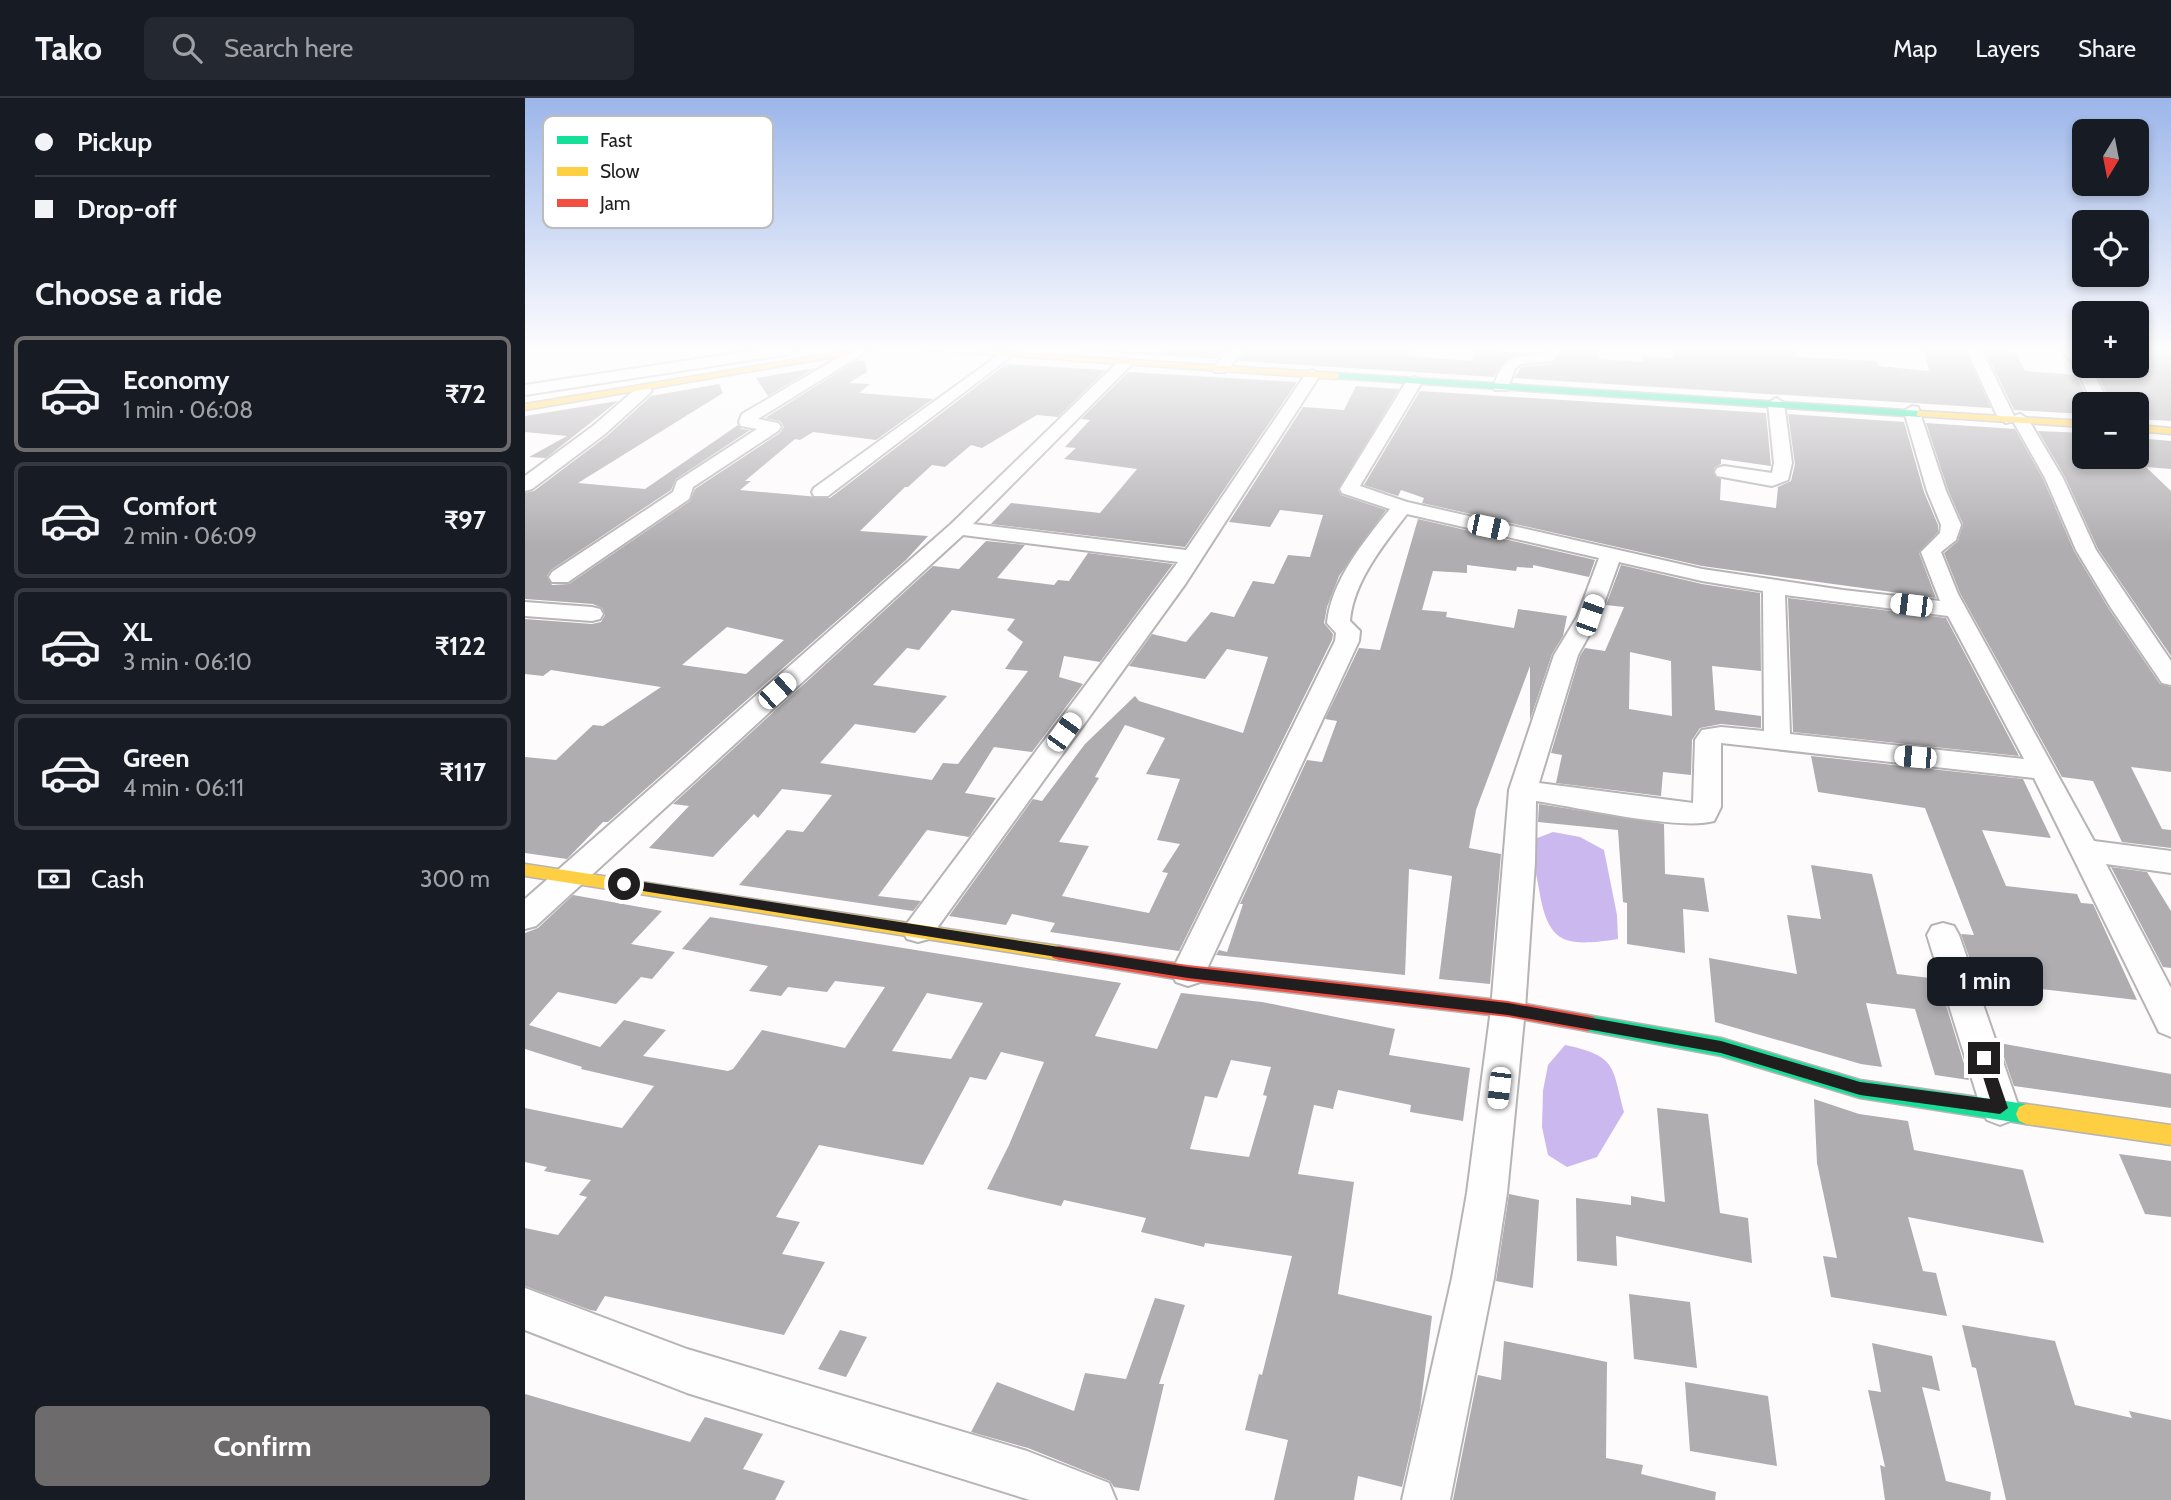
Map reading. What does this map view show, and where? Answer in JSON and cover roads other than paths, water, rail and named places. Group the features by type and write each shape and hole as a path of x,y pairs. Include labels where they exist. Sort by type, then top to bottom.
{"street":[{"path":"525,485 615,415"},
{"path":"560,577 682,495 684,485 772,427 747,422 752,415"},
{"path":"821,492 924,415"},
{"path":"525,917 958,528 1072,415"},
{"path":"918,930 1178,578 1284,415"},
{"path":"1394,415 1349,489 1402,508 1576,545 1658,567 1774,587 1956,610"},
{"path":"1724,472 1772,480 1781,476 1783,463 1777,415"},
{"path":"1914,415 1937,493 1952,529 1948,537 1935,545 1931,552 1956,610 2044,770 2171,1022"},
{"path":"1976,415 2072,423"},
{"path":"2013,418 2054,478 2086,550 2171,678"},
{"path":"2149,429 2171,430"},
{"path":"525,470 545,470"},
{"path":"1188,972 1347,641 1348,632 1338,623 1337,615 1373,546 1402,508"},
{"path":"958,528 1190,557"},
{"path":"1426,1500 1473,1278 1487,1193 1508,1009 1523,790 1568,648 1590,615 1611,555"},
{"path":"1774,587 1777,741"},
{"path":"525,609 592,614"},
{"path":"1523,790 1657,810 1704,814 1707,807 1708,740 1711,736 2044,770"},
{"path":"2084,850 2171,862"},
{"path":"525,870 1188,972 1508,1009 1721,1047 1860,1089 2171,1135"},
{"path":"1943,935 2000,1108"},
{"path":"525,1309 687,1371 1027,1475 1092,1500"}]}
